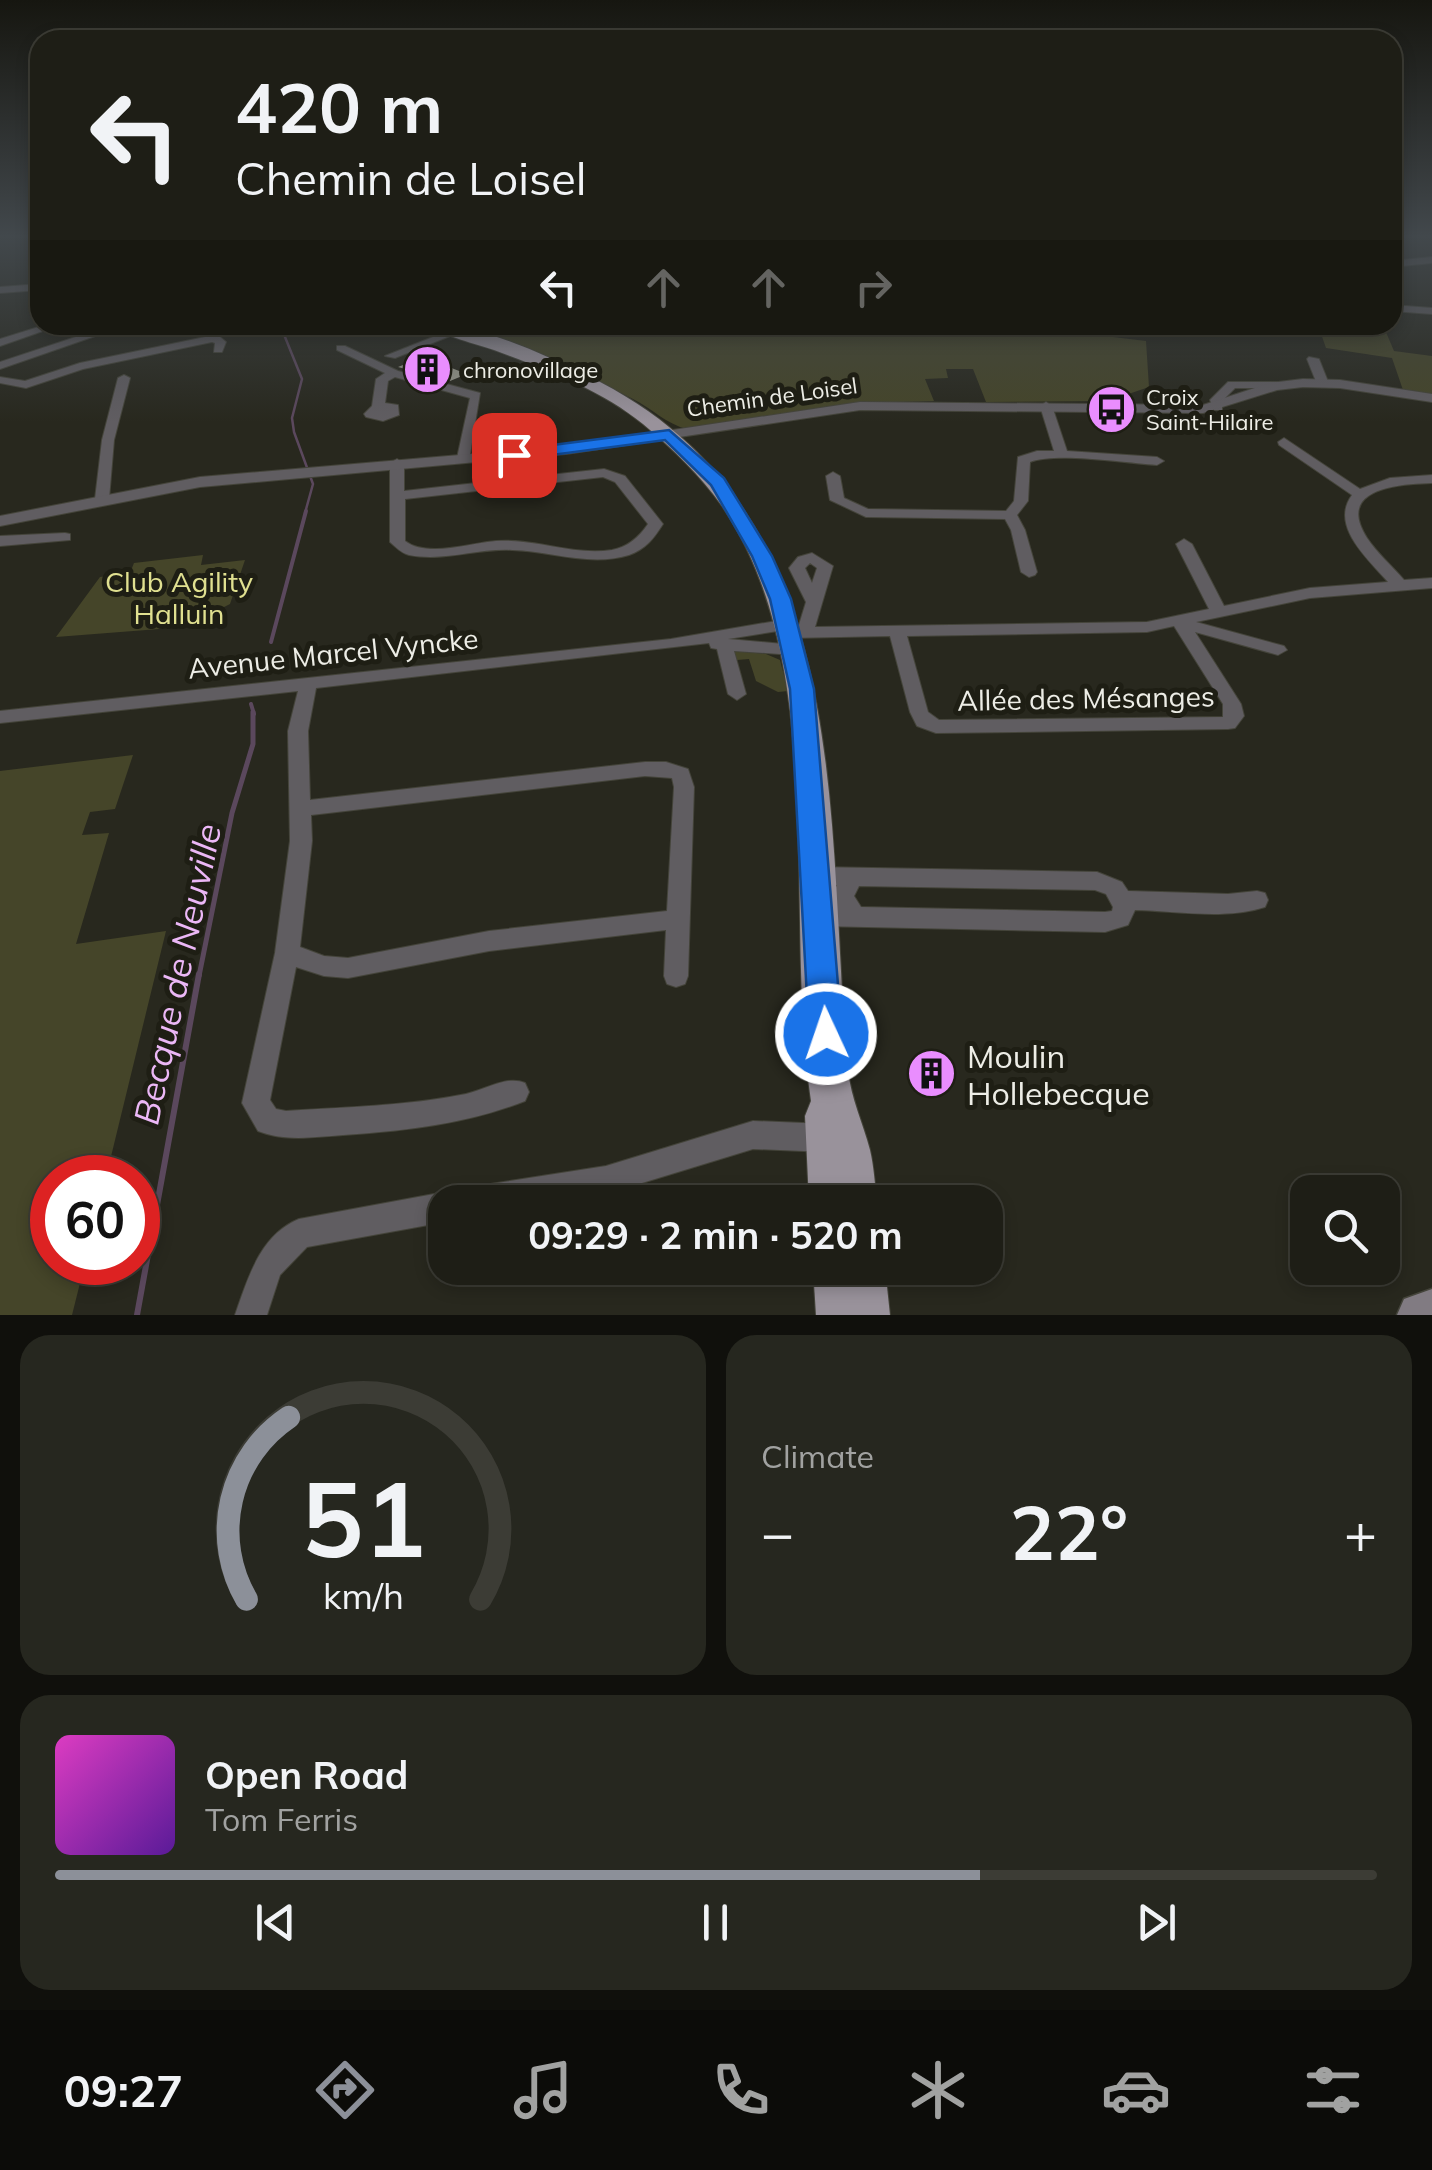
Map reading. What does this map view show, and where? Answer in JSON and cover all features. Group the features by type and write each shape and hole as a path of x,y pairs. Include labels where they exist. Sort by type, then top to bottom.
{"main road":[{"path":"468,335 584,382 641,414 738,516 769,570 794,634 806,720 835,1138 833,1185"},
{"path":"835,1138 848,1151 852,1185"},
{"path":"838,1285 841,1315"},
{"path":"862,1285 865,1315"},
{"path":"1420,1315 1432,1312"}],"street":[{"path":"1402,309 1432,311"},
{"path":"0,343 30,333"},
{"path":"0,366 92,335"},
{"path":"0,380 29,384 84,366 216,344 221,335"},
{"path":"391,356 439,335"},
{"path":"341,348 394,373 476,396 464,458"},
{"path":"1313,358 1322,384"},
{"path":"378,407 382,379 394,373"},
{"path":"102,499 108,440 124,378"},
{"name":"Chemin de Loisel","path":"0,521 200,482 325,468 552,452 868,405 1218,407 1281,385 1322,384 1432,398"},
{"path":"1046,406 1062,455"},
{"path":"1284,442 1360,494"},
{"path":"833,476 838,500 860,512 1010,515 1020,506 1023,460 1036,455 1157,460"},
{"path":"397,463 399,545 418,552 510,545 597,556 630,547 651,533 656,524 620,478 604,473 398,496"},
{"path":"1398,584 1354,528 1351,509 1360,494 1385,483 1432,479"},
{"path":"1010,515 1029,572"},
{"path":"0,541 64,537"},
{"path":"1184,544 1219,613"},
{"path":"794,634 1147,627 1310,593 1432,583"},
{"path":"794,634 813,601"},
{"path":"1180,622 1278,650"},
{"name":"Allée des Mésanges","path":"897,629 919,712 936,727 1228,723 1235,716 1232,704 1180,622"},
{"name":"Avenue Marcel Vyncke","path":"0,717 794,634"},
{"name":"Avenue Marcel Vyncke","path":"671,644 724,644 794,634"},
{"path":"724,644 738,694"},
{"path":"308,684 298,730 299,857 287,953 256,1103 268,1121 286,1125 392,1118 468,1107 516,1092"},
{"path":"300,809 645,769 674,771 680,774 684,787 676,976"},
{"path":"816,876 1089,880 1114,888 1124,900 1258,900"},
{"path":"852,876 844,896 854,916"},
{"path":"819,916 1105,922 1120,918 1124,900"},
{"path":"287,953 324,966 348,968 489,941 678,919"},
{"path":"575,1185 606,1180 753,1135 835,1138"},
{"path":"252,1315 268,1266 300,1234 428,1210"}],"green space":[{"path":"480,335 1096,335 1146,341 1149,387 1108,401 986,402 973,369 946,369 948,378 925,379 934,401 860,403 687,429 589,378"},
{"path":"1321,335 1387,335 1394,351 1432,356 1432,394 1403,390 1392,358 1326,348"},
{"name":"Club Agility Halluin","path":"203,555 201,565 245,560 230,604 185,627 56,637 100,577 130,573 134,563"},
{"path":"734,651 766,654 780,660 788,691 778,692 756,681 749,659 737,660"},
{"path":"133,755 115,809 90,812 82,835 109,833 76,944 166,931 111,1155 30,1155 30,1285 80,1285 72,1315 0,1315 0,771"}],"building":[{"name":"chronovillage","path":"423,357 467,374 450,381 398,367"},
{"name":"Moulin Hollebecque","path":"931,1057 945,1066 946,1072 937,1086 931,1087 917,1078 916,1072 925,1058"}],"waterway":[{"name":"Becque de Neuville","path":"286,335 302,379 292,418 313,484 305,513"},
{"name":"Becque de Neuville","path":"271,642 306,511"},
{"name":"Becque de Neuville","path":"251,704 254,714"},
{"name":"Becque de Neuville","path":"199,976 232,813 253,744 253,712"},
{"name":"Becque de Neuville","path":"137,1315 199,974"}],"place":[{"name":"chronovillage","path":"428,370"},
{"name":"Croix Saint-Hilaire","path":"1111,410"},
{"name":"Moulin Hollebecque","path":"932,1074"}],"route":[{"path":"514,455 669,435 718,482 762,556 780,599 802,689 826,1034"}]}
